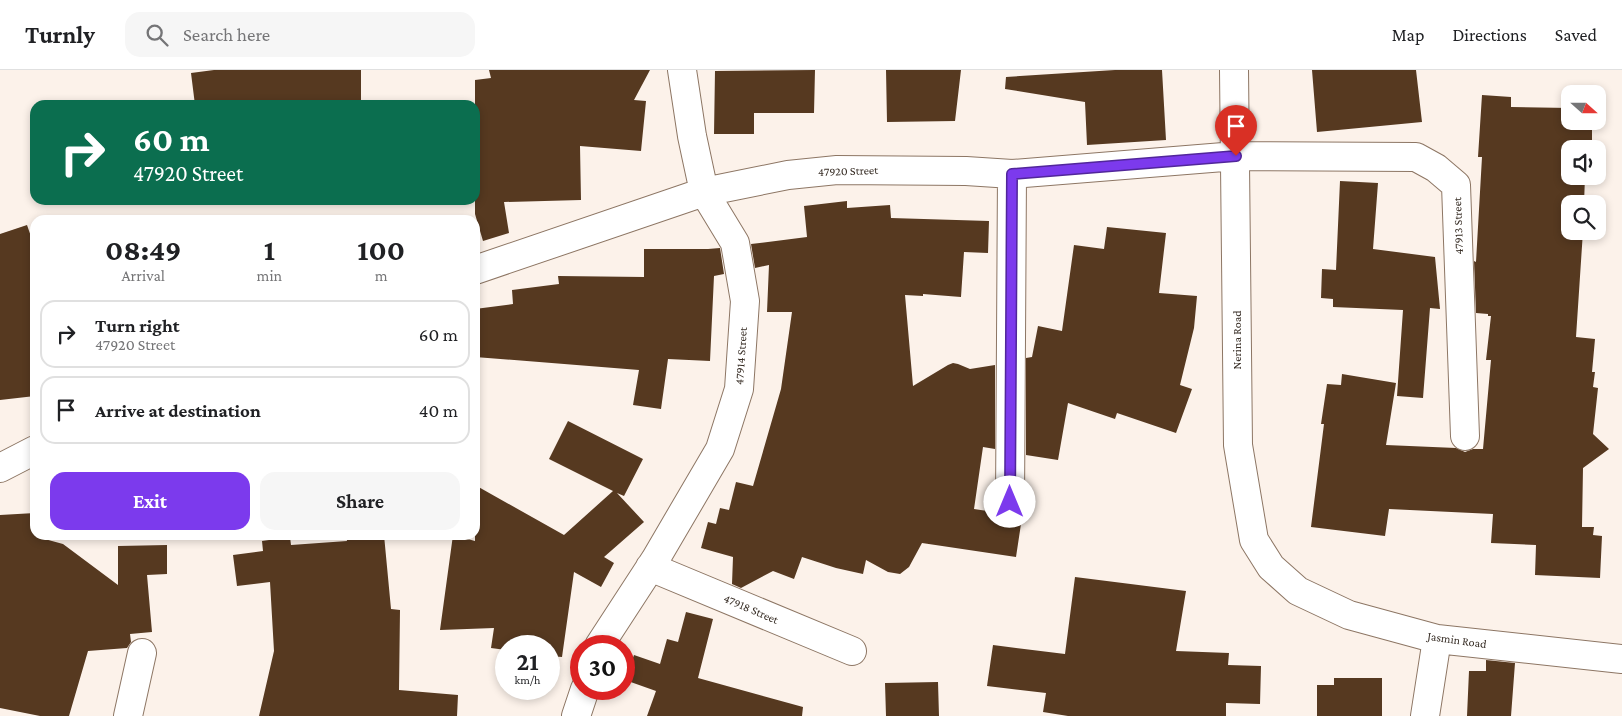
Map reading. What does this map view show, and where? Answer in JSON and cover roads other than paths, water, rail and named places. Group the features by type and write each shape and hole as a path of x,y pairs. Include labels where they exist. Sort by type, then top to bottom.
{"street":[{"name":"47914 Street","path":"606,635 650,567 720,450 739,389 745,301 734,243 704,192 692,136 682,70"},
{"name":"Nerina Road","path":"1234,70 1238,445 1254,540 1272,567 1298,591"},
{"name":"47920 Street","path":"480,268 704,192 788,175 837,170 966,171 1012,174 1236,156"},
{"name":"47913 Street","path":"1236,156 1416,157 1436,168 1456,185 1465,436"},
{"path":"1010,502 1012,174"},
{"path":"0,468 30,453"},
{"name":"47918 Street","path":"650,567 852,651"},
{"name":"Jasmin Road","path":"1298,591 1349,615 1437,639 1622,659"},
{"path":"1425,716 1437,639"},
{"path":"128,716 142,653"},
{"path":"576,716 581,700"}]}
